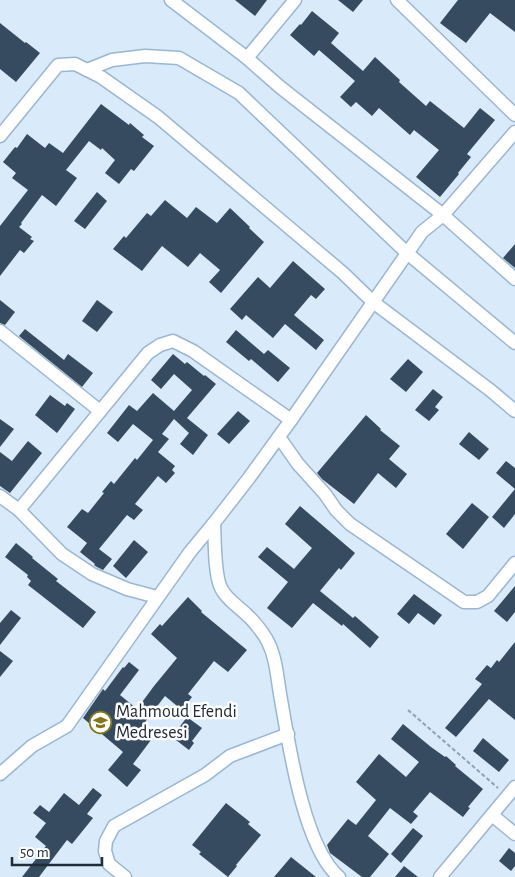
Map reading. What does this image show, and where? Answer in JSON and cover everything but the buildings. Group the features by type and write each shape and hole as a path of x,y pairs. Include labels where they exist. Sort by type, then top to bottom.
{"street":[{"path":"171,0 247,58 280,87 443,215 515,278"},
{"path":"247,58 295,0"},
{"path":"397,0 515,115"},
{"path":"87,70 112,60 145,56 179,58 239,93 407,253 515,343"},
{"path":"0,136 58,64 75,64 101,77 158,117 343,273 373,302 515,410"},
{"path":"0,774 32,746 67,726 190,552 279,437 422,232 443,215 515,132"},
{"path":"0,330 100,411"},
{"path":"19,510 148,354 160,345 173,341 193,350 291,420"},
{"path":"279,437 298,464 350,524 464,602 477,602 488,596 515,563"},
{"path":"0,496 19,510 62,554 92,574 128,589 157,597"},
{"path":"214,523 218,578 221,588 249,616 267,641 276,664 302,802 312,833 326,861 338,877"},
{"path":"125,877 109,864 105,851 106,841 114,826 205,775 230,756 288,734"},
{"path":"440,877 511,791"},
{"path":"492,815 515,834"}],"path":[{"path":"408,710 511,791"}],"place":[{"name":"Mahmoud Efendi Medresesi","path":"100,722"}]}
